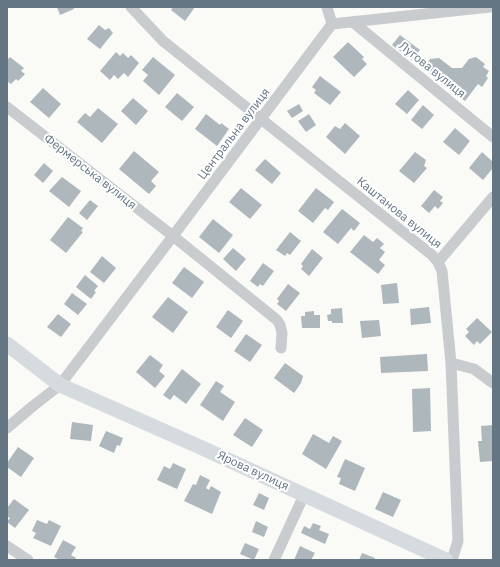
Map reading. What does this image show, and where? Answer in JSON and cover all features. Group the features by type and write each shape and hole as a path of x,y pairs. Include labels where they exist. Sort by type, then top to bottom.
{"main road":[{"path":"7,344 60,385"},
{"name":"Ярова вулиця","path":"60,385 200,447 446,560"}],"street":[{"name":"Каштанова вулиця","path":"131,7 163,41 432,255 438,262 442,271 451,363 458,541 452,560"},
{"path":"327,7 332,24 354,23 490,7"},
{"name":"Лугова вулиця","path":"354,23 493,137"},
{"name":"Центральна вулиця","path":"7,428 60,385 332,24"},
{"name":"Фермерська вулиця","path":"7,107 173,236 277,320 282,333 281,348"},
{"path":"438,262 493,197"},
{"path":"451,363 474,369 493,383"},
{"path":"274,560 304,495"},
{"path":"7,546 28,560"}],"building":[{"path":"57,7 73,7 74,9 60,15"},
{"path":"173,7 195,7 185,21 171,10"},
{"path":"99,25 105,30 109,28 113,33 100,49 87,39"},
{"path":"400,35 420,50 412,60 392,45"},
{"path":"348,42 364,57 362,59 367,64 354,77 333,57"},
{"path":"116,52 120,56 123,53 128,58 131,55 139,63 128,77 124,73 118,79 114,75 110,80 100,71"},
{"path":"10,57 24,68 21,71 25,74 18,81 16,79 11,84 7,81 7,60"},
{"path":"153,57 175,75 159,95 143,81 148,75 142,70"},
{"path":"476,57 485,64 483,67 489,71 486,76 488,78 482,87 478,84 465,101 423,69 430,59 439,58 452,68 462,68 469,59"},
{"path":"320,76 341,92 330,105 314,93 316,90 312,87"},
{"path":"43,88 61,104 49,118 30,102"},
{"path":"408,90 419,100 407,114 395,104"},
{"path":"177,93 194,107 182,121 165,107"},
{"path":"133,98 148,111 136,125 121,111"},
{"path":"299,104 303,111 292,118 287,111"},
{"path":"423,105 434,115 422,129 411,120"},
{"path":"98,108 118,124 102,143 77,122 85,113 90,117"},
{"path":"206,114 220,125 221,123 229,129 217,146 195,129"},
{"path":"309,114 316,125 306,132 298,121"},
{"path":"345,123 360,136 345,154 326,137 335,126 340,129"},
{"path":"455,128 470,141 459,155 443,142"},
{"path":"134,151 159,172 151,181 156,186 149,194 119,169"},
{"path":"415,152 426,160 424,166 427,168 414,183 399,171"},
{"path":"482,152 493,162 493,168 483,180 469,168"},
{"path":"265,159 281,173 272,184 255,170"},
{"path":"44,163 53,171 43,183 34,175"},
{"path":"62,177 81,191 69,207 49,191"},
{"path":"241,188 262,205 250,219 229,202"},
{"path":"316,188 334,202 328,210 325,208 313,223 298,211"},
{"path":"434,190 443,197 440,201 443,203 438,209 435,206 429,213 421,206"},
{"path":"90,200 98,206 87,220 79,213"},
{"path":"342,209 360,223 354,231 351,228 338,244 323,232"},
{"path":"68,217 83,228 81,231 83,232 66,253 50,240"},
{"path":"213,219 233,235 219,253 199,237"},
{"path":"290,232 301,241 290,255 287,253 285,256 276,250"},
{"path":"364,235 373,242 377,238 384,244 380,248 385,252 379,260 385,265 378,274 350,252"},
{"path":"233,248 246,259 236,271 223,259"},
{"path":"312,249 323,258 309,276 301,269 303,266 301,264"},
{"path":"102,256 116,268 104,283 90,272"},
{"path":"263,263 274,271 263,286 260,284 258,287 250,281"},
{"path":"184,267 204,282 192,298 172,283"},
{"path":"85,275 98,286 91,299 76,287"},
{"path":"397,283 399,303 383,304 381,285"},
{"path":"288,284 300,293 286,311 277,304 279,301 277,299"},
{"path":"72,293 87,304 78,315 64,304"},
{"path":"168,297 188,312 173,333 152,317"},
{"path":"429,307 431,323 411,325 410,309"},
{"path":"342,308 343,323 332,323 332,321 328,321 327,315 331,314 331,309"},
{"path":"228,310 243,321 231,338 216,327"},
{"path":"314,311 314,315 320,315 320,328 302,328 301,316 305,316 305,312"},
{"path":"58,314 71,324 61,337 47,327"},
{"path":"477,318 492,332 480,344 477,341 474,345 465,336 469,332 466,329"},
{"path":"379,320 381,336 362,338 360,321"},
{"path":"246,334 262,345 250,362 234,351"},
{"path":"427,354 428,371 381,373 380,357"},
{"path":"150,355 163,365 159,371 165,376 155,388 136,372"},
{"path":"285,363 303,376 301,383 294,393 274,378"},
{"path":"182,369 201,384 186,404 174,395 170,400 163,395"},
{"path":"216,381 224,386 220,392 235,402 223,421 200,405"},
{"path":"430,388 431,431 413,432 412,389"},
{"path":"245,418 263,430 252,447 233,435"},
{"path":"72,422 93,425 91,441 70,439"},
{"path":"493,425 493,461 480,462 478,441 482,441 481,426"},
{"path":"106,431 123,438 120,446 117,445 114,453 99,446"},
{"path":"313,434 329,443 333,436 342,441 326,469 302,454"},
{"path":"18,447 34,458 21,477 7,467 7,463"},
{"path":"345,459 365,468 355,491 339,484 341,478 337,477"},
{"path":"173,463 186,469 177,489 157,480 164,466 170,469"},
{"path":"200,475 210,480 206,488 209,490 211,486 221,492 212,514 184,501 193,484 196,485"},
{"path":"383,492 401,500 393,517 375,509"},
{"path":"259,493 269,498 264,510 253,505"},
{"path":"14,499 29,510 15,528 7,522 10,518 7,516 7,508"},
{"path":"37,520 47,524 49,520 61,526 51,546 33,538 36,533 32,531"},
{"path":"256,521 268,527 264,537 252,532"},
{"path":"313,523 321,526 319,530 329,534 325,544 301,533 304,526 310,529"},
{"path":"63,540 76,547 71,555 76,558 75,560 60,560 54,557"},
{"path":"245,543 259,549 254,560 240,554"},
{"path":"300,546 315,553 311,560 294,560"},
{"path":"362,553 375,558 374,560 359,560"}]}
